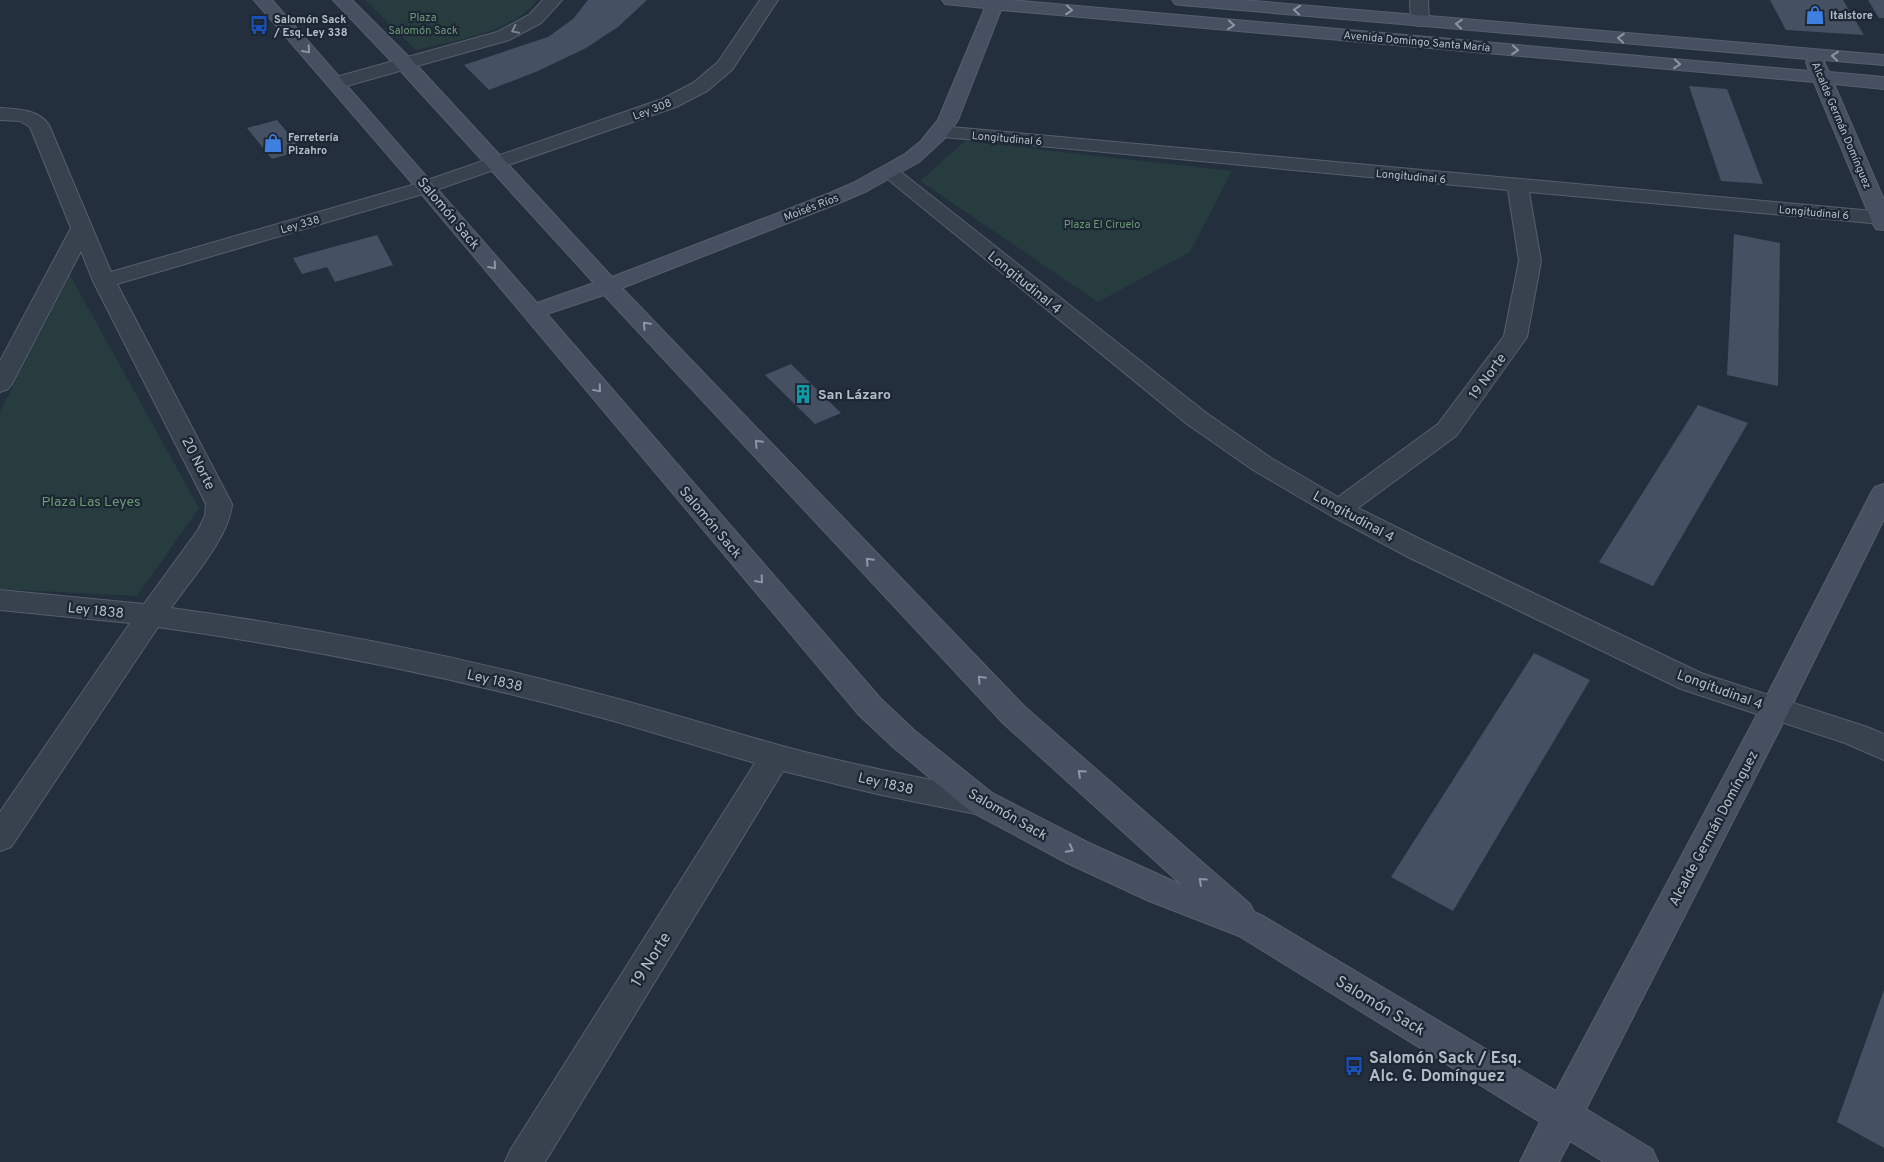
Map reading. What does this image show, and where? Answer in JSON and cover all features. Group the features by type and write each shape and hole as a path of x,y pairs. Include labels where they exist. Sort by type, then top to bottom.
{"main road":[{"name":"Salomón Sack","path":"263,0 426,187 864,700 904,739 981,802 1078,853 1162,891 1252,926 1639,1162"},
{"name":"Salomón Sack","path":"342,0 405,64 608,286 1014,715 1252,926"},
{"name":"Avenida Domingo Santa María","path":"951,0 998,2 1884,83"},
{"name":"Avenida Domingo Santa María","path":"1181,0 1884,60"},
{"name":"Moisés Ríos","path":"532,312 608,286 837,197 889,172 912,158 940,132 951,115 998,2"},
{"name":"Alcalde Germán Domínguez","path":"1811,54 1883,221"},
{"name":"Alcalde Germán Domínguez","path":"1539,1162 1775,709 1884,493"}],"street":[{"path":"336,84 503,36 534,19 553,0"},
{"name":"Ley 308","path":"496,162 650,110 700,87 725,66 769,0"},
{"path":"1419,0 1420,20"},
{"name":"20 Norte","path":"0,114 26,117 36,121 39,125 104,281 219,504 215,525 150,616 0,838"},
{"name":"Longitudinal 6","path":"940,132 1883,221"},
{"name":"Ley 338","path":"104,281 426,187 496,162"},
{"name":"Longitudinal 4","path":"889,172 1196,418 1262,464 1339,509 1418,550 1691,681 1856,735 1884,748"},
{"name":"19 Norte","path":"1339,509 1447,430 1515,337 1530,261 1518,186"},
{"path":"0,384 82,227"},
{"name":"Ley 1838","path":"0,600 150,616 333,645 567,697 775,757 911,789 981,802"},
{"name":"19 Norte","path":"524,1162 775,757"}],"green space":[{"name":"Plaza Salomón Sack","path":"365,0 537,0 526,11 498,28 482,34 416,50"},
{"name":"Plaza El Ciruelo","path":"965,141 1232,171 1190,252 1098,302 920,181"},
{"name":"Plaza Las Leyes","path":"70,275 199,508 137,596 0,589 0,411"}],"building":[{"path":"588,0 647,0 618,27 586,48 538,71 489,90 464,65 548,37 573,19"},
{"name":"Italstore","path":"1770,0 1843,0 1864,35 1786,30"},
{"path":"1868,0 1884,0 1884,18 1879,18"},
{"path":"1689,86 1727,89 1763,184 1721,181"},
{"path":"277,120 302,150 272,159 247,128"},
{"path":"1734,234 1780,243 1778,386 1727,375"},
{"path":"377,235 393,265 335,282 327,267 302,274 293,258"},
{"name":"San Lázaro","path":"791,364 841,413 815,424 765,375"},
{"path":"1698,405 1748,423 1653,586 1599,562"},
{"path":"1534,653 1590,680 1453,911 1391,877"},
{"path":"1884,990 1884,1148 1837,1122"}],"place":[{"name":"Italstore","path":"1815,15"},
{"name":"Salomón Sack / Esq. Ley 338","path":"259,25"},
{"name":"Ferretería Pizahro","path":"273,143"},
{"name":"San Lázaro","path":"803,394"},
{"name":"Salomón Sack / Esq. Alc. G. Domínguez","path":"1354,1066"}]}
